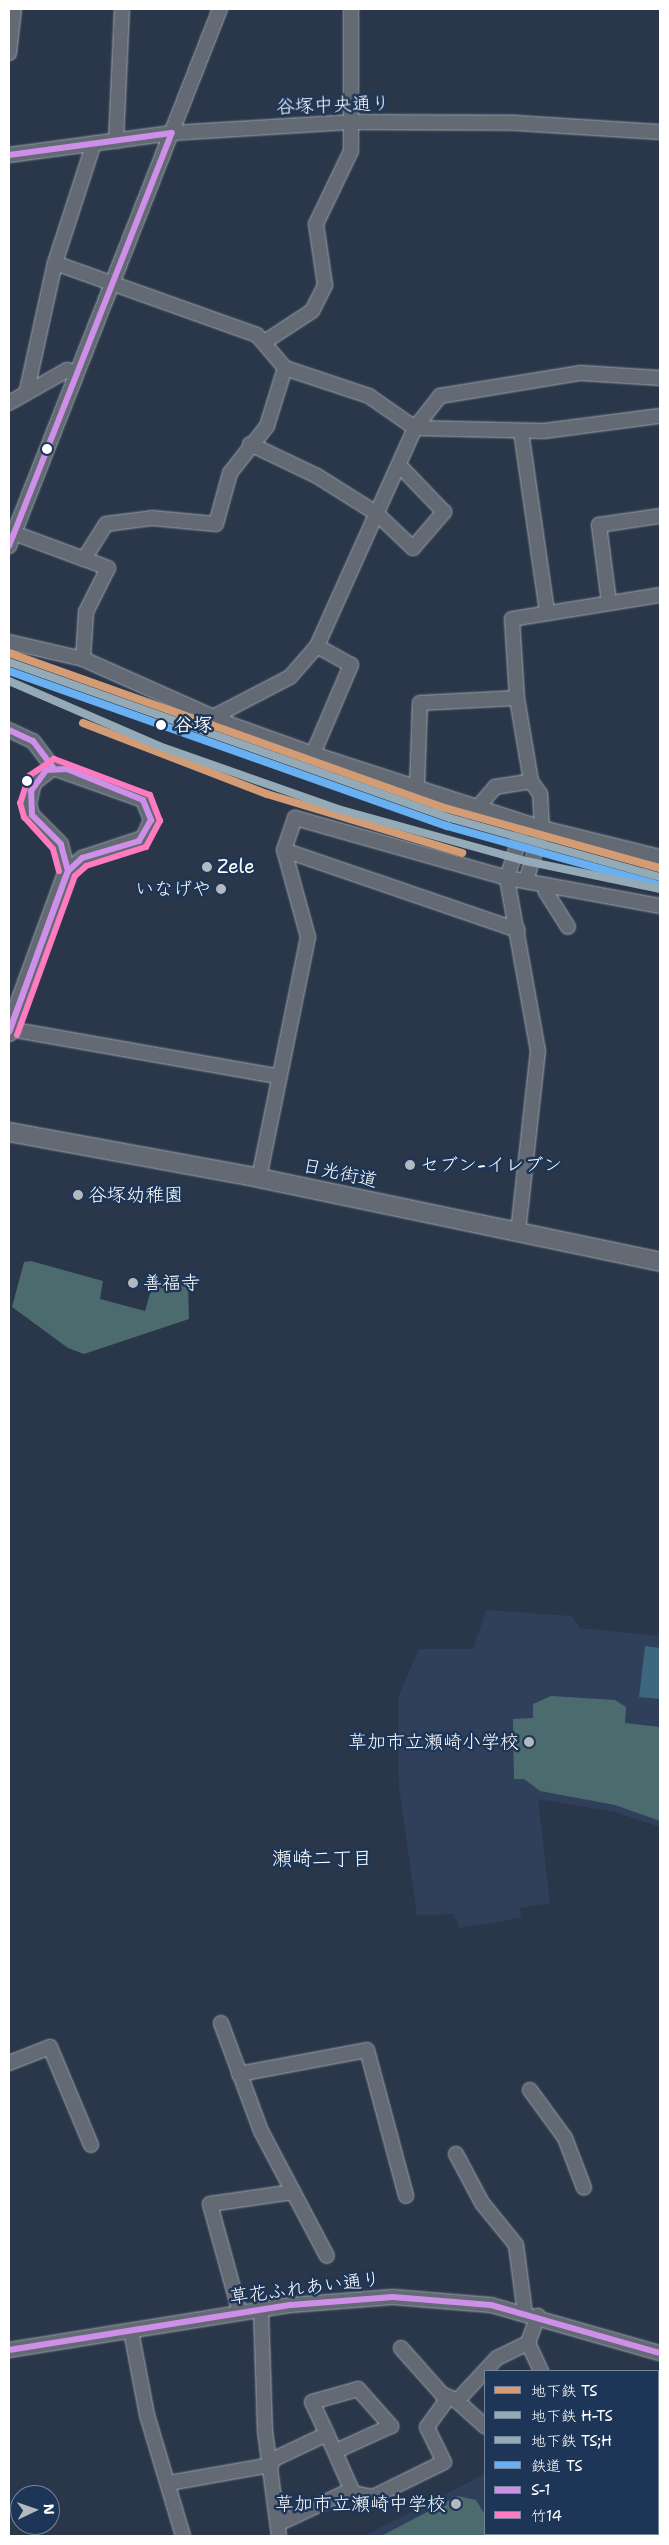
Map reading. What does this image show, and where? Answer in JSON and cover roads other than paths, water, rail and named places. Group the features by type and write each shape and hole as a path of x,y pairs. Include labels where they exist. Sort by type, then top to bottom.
{"main road":[{"path":"9,1030 68,871"},
{"name":"日光街道","path":"9,1132 259,1178 660,1262"}],"street":[{"path":"9,53 14,9"},
{"path":"116,141 122,9"},
{"path":"83,659 86,612 108,568 84,559 11,539 75,372 220,9"},
{"path":"266,341 312,311 325,285 316,224 351,151 350,9"},
{"name":"谷塚中央通り","path":"10,152 172,133 350,122 516,123 660,132"},
{"path":"27,390 55,263 94,143"},
{"path":"55,263 266,341 285,368 369,396 415,428 521,430 660,416"},
{"path":"84,559 106,524 152,518 216,524 230,473 250,444 267,426 285,368"},
{"path":"9,403 27,390 67,370 75,372"},
{"path":"217,714 290,677 317,646 415,428 431,404 451,392 602,372 660,378"},
{"path":"521,430 547,611"},
{"path":"250,444 317,476 376,512 413,548 444,512 399,465"},
{"path":"609,602 599,524 660,516"},
{"path":"526,881 541,833 540,794 531,781 517,698 512,619 547,611 660,595"},
{"path":"9,642 83,659 217,714 227,723 477,808 523,828 660,857"},
{"path":"314,754 351,665 317,646"},
{"path":"417,788 420,703 517,698"},
{"path":"9,730 33,741 53,768 143,800 151,812 139,842 82,858 68,871 61,844 32,816 29,804 34,783 53,768"},
{"path":"477,808 495,787 531,781"},
{"path":"259,1178 277,1076 308,937 284,850 295,818 508,878 660,906"},
{"path":"518,1232 538,1051 508,878 523,828"},
{"path":"284,850 518,930"},
{"path":"547,885 546,892 568,927"},
{"path":"9,1030 277,1076"},
{"path":"221,2023 261,2131 327,2256"},
{"path":"9,2063 50,2047 91,2145"},
{"path":"239,2074 367,2050 406,2196"},
{"path":"530,2090 565,2138 584,2188"},
{"path":"456,2154 482,2203 516,2245 532,2315 528,2343 541,2370"},
{"path":"240,2313 210,2204 293,2192"},
{"name":"草花ふれあい通り","path":"9,2350 261,2310 393,2297 453,2300 532,2315 660,2353"},
{"path":"261,2310 265,2431 271,2463 277,2532 351,2490 373,2497 444,2462 427,2427 453,2399 484,2371"},
{"path":"131,2331 147,2415 169,2482 183,2536"},
{"path":"485,2370 498,2358 528,2343"},
{"path":"401,2348 453,2399 484,2425"},
{"path":"336,2451 391,2426 358,2390 312,2402 336,2451 351,2490"},
{"path":"169,2482 271,2463 327,2434"}],"metro line":[{"name":"TS","path":"9,653 441,807 660,868"},
{"name":"H-TS","path":"9,662 450,818 660,877"},
{"name":"TS;H","path":"9,681 159,746 338,809 526,861 660,889"},
{"name":"TS","path":"83,723 267,794 462,853"}],"rail line":[{"name":"TS","path":"9,671 447,826 658,885"}],"place":[{"name":"谷塚","path":"161,725"},
{"name":"Zele","path":"207,867"},
{"name":"いなげや","path":"221,889"},
{"name":"セブン-イレブン","path":"410,1165"},
{"name":"谷塚幼稚園","path":"78,1195"},
{"name":"善福寺","path":"133,1283"},
{"name":"草加市立瀬崎小学校","path":"529,1742"},
{"name":"草加市立瀬崎中学校","path":"456,2504"}],"district":[{"name":"瀬崎二丁目","path":"322,1858"}]}
